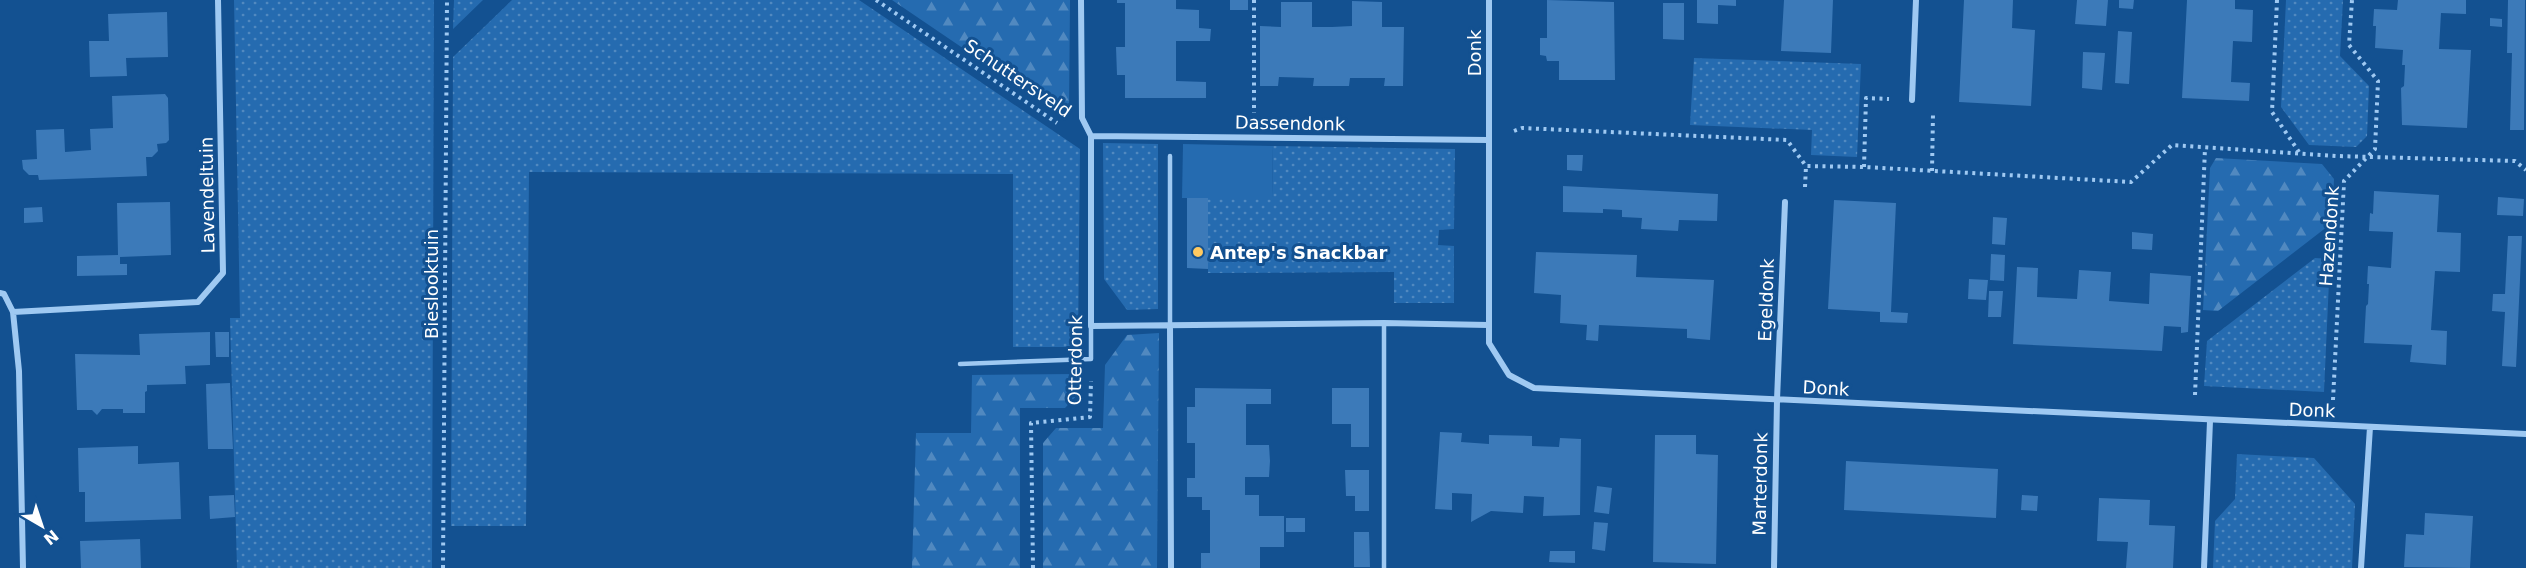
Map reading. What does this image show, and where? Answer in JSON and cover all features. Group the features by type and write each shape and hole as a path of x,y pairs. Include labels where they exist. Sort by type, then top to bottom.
{"street":[{"name":"Lavendeltuin","path":"13,312 198,302 223,273 218,0"},
{"name":"Schuttersveld","path":"1081,0 1082,118 1091,136"},
{"name":"Donk","path":"1489,0 1489,343 1509,375 1534,388 2526,434"},
{"path":"1912,100 1916,0"},
{"name":"Dassendonk","path":"1091,136 1488,140"},
{"name":"Otterdonk","path":"1091,136 1091,326"},
{"name":"Egeldonk","path":"1777,400 1785,202"},
{"path":"0,293 4,294 13,312 19,371 23,568"},
{"path":"1091,326 1384,323 1488,326"},
{"path":"1170,325 1171,568"},
{"name":"Marterdonk","path":"1774,568 1777,400"},
{"path":"2204,568 2210,421"},
{"path":"2361,568 2370,427"}],"lane":[{"path":"1170,156 1170,325"},
{"path":"1384,323 1384,568"},
{"name":"Otterdonk","path":"1091,326 1091,359"},
{"path":"960,364 1091,359"}],"path":[{"name":"Bieslooktuin","path":"443,568 447,0"},
{"name":"Schuttersveld","path":"876,0 1068,130 1091,136"},
{"path":"1254,0 1254,137"},
{"path":"2277,0 2272,112 2300,153"},
{"name":"Hazendonk","path":"2333,425 2344,181 2375,149 2378,81 2349,45 2352,0"},
{"path":"1488,140 1522,128 1787,141 1806,166 1864,167 2131,182 2172,146 2368,157 2515,161 2526,170"},
{"path":"2194,420 2205,148"},
{"name":"Otterdonk","path":"1033,568 1031,423 1089,417 1091,359"}],"green space":[{"path":"234,0 434,0 432,568 237,568 230,318 240,318"},
{"path":"454,0 483,0 453,29"},
{"path":"512,0 859,0 1080,149 1078,347 1013,347 1013,174 529,172 526,526 451,526 453,57"},
{"path":"892,0 1070,0 1069,111 1063,116"},
{"path":"2286,0 2343,0 2340,56 2369,86 2367,136 2356,147 2309,145 2281,107"},
{"path":"1694,58 1861,64 1857,157 1811,155 1812,130 1690,125"},
{"path":"1103,143 1158,144 1158,309 1127,310 1104,279"},
{"path":"1183,144 1273,146 1272,198 1182,198"},
{"path":"1273,146 1455,149 1454,229 1439,230 1438,245 1454,246 1454,303 1394,303 1394,272 1208,273 1208,198 1272,198"},
{"path":"2216,158 2322,164 2334,179 2332,223 2218,311 2203,310 2210,168"},
{"path":"2315,258 2330,259 2324,392 2204,386 2207,341"},
{"path":"1159,333 1157,568 1043,568 1043,443 1056,428 1103,428 1105,365 1127,335"},
{"path":"1079,374 1079,393 1065,408 1020,408 1020,568 912,568 916,433 971,433 972,375"},
{"path":"2237,454 2314,458 2355,504 2352,568 2213,568 2215,521 2235,499"}],"building":[{"path":"1117,0 1176,0 1176,9 1199,10 1199,28 1211,29 1210,41 1176,41 1176,81 1206,82 1206,98 1125,98 1125,75 1117,75 1116,47 1125,47 1125,3 1117,3"},
{"path":"1230,0 1248,0 1248,10 1230,10"},
{"path":"1547,0 1614,2 1615,80 1559,80 1559,61 1547,61 1546,56 1540,55 1540,38 1547,38"},
{"path":"1697,0 1736,0 1736,6 1718,5 1718,24 1697,23"},
{"path":"1784,0 1833,0 1831,53 1781,51"},
{"path":"1964,0 2013,0 2012,28 2035,30 2031,106 1959,102"},
{"path":"2077,0 2108,0 2106,26 2075,24"},
{"path":"2119,0 2134,0 2133,9 2119,8"},
{"path":"2187,0 2235,0 2235,9 2253,10 2252,42 2233,41 2231,82 2250,83 2249,101 2182,98"},
{"path":"2398,0 2466,0 2466,14 2441,13 2439,49 2471,50 2467,128 2402,125 2401,88 2404,86 2405,65 2402,65 2403,50 2375,48 2376,26 2373,26 2374,9 2397,10"},
{"path":"2508,0 2525,0 2524,130 2510,130 2512,53 2507,53"},
{"path":"1352,1 1382,2 1382,27 1404,27 1403,86 1384,86 1385,78 1350,78 1349,86 1313,86 1314,78 1279,77 1278,86 1260,86 1260,26 1281,27 1281,2 1312,2 1312,27 1332,27 1352,26"},
{"path":"1663,3 1684,3 1684,40 1663,39"},
{"path":"167,12 168,57 126,58 127,76 90,77 89,41 109,41 108,14"},
{"path":"2490,18 2502,19 2502,27 2490,26"},
{"path":"2118,31 2132,32 2129,84 2115,83"},
{"path":"2083,52 2105,53 2102,90 2082,88"},
{"path":"165,94 168,98 169,140 166,143 157,144 158,151 152,157 146,157 147,176 39,180 38,175 29,175 23,169 22,160 37,159 36,130 64,129 65,152 91,150 90,129 113,128 112,96"},
{"path":"1567,155 1583,155 1582,171 1567,170"},
{"path":"1563,186 1718,194 1717,221 1679,220 1678,231 1641,229 1642,218 1622,217 1622,210 1603,209 1603,213 1563,212"},
{"path":"2374,191 2439,195 2437,232 2461,233 2460,272 2435,271 2431,330 2447,331 2446,365 2410,362 2412,345 2364,343 2368,304 2368,266 2391,268 2393,232 2369,231 2370,213 2373,214"},
{"path":"2498,197 2524,199 2523,216 2497,215"},
{"path":"1187,198 1208,198 1208,269 1187,268"},
{"path":"1834,200 1896,203 1891,312 1908,313 1907,323 1880,322 1880,312 1828,309"},
{"path":"170,202 171,255 120,257 120,264 127,264 127,275 77,276 77,256 118,255 117,203"},
{"path":"42,207 43,222 24,223 24,208"},
{"path":"1993,217 2007,218 2005,245 1992,244"},
{"path":"2132,232 2153,234 2152,250 2132,249"},
{"path":"2508,236 2522,236 2516,367 2502,366 2505,312 2492,311 2493,294 2505,294"},
{"path":"1536,252 1637,255 1636,277 1714,280 1710,340 1687,338 1687,329 1599,325 1598,341 1586,340 1587,325 1560,323 1561,295 1534,293"},
{"path":"1991,254 2005,255 2004,281 1990,280"},
{"path":"2017,267 2038,268 2037,297 2077,299 2079,270 2111,272 2109,301 2149,304 2150,273 2191,276 2188,332 2181,333 2181,327 2164,326 2162,351 2013,344"},
{"path":"1969,279 1988,280 1986,300 1968,299"},
{"path":"1989,291 2003,291 2001,317 1988,317"},
{"path":"210,332 210,365 185,366 186,384 147,385 145,413 123,413 123,409 102,409 97,415 92,410 77,410 75,354 140,355 139,334"},
{"path":"215,332 229,332 229,357 216,357"},
{"path":"230,383 233,449 208,449 206,384"},
{"path":"1195,388 1271,389 1271,404 1246,404 1246,445 1269,445 1270,461 1269,477 1245,477 1245,495 1259,495 1259,516 1284,516 1284,547 1260,547 1260,568 1201,568 1201,553 1210,553 1210,510 1202,510 1202,497 1187,497 1187,478 1195,478 1195,443 1187,443 1187,407 1195,407"},
{"path":"1332,388 1369,388 1369,447 1351,447 1351,424 1332,424"},
{"path":"1440,432 1462,433 1461,442 1489,444 1489,435 1532,436 1532,446 1559,447 1560,438 1581,439 1580,515 1543,516 1544,497 1524,496 1523,513 1491,511 1471,522 1472,494 1452,493 1452,510 1435,509"},
{"path":"1655,435 1696,435 1696,454 1718,455 1716,564 1653,562"},
{"path":"138,446 138,464 179,462 181,519 85,522 85,492 79,492 78,448"},
{"path":"1846,461 1998,469 1996,518 1844,510"},
{"path":"1345,470 1369,470 1369,511 1355,511 1355,496 1346,496"},
{"path":"1597,486 1612,488 1609,514 1594,512"},
{"path":"234,495 235,517 210,519 209,496"},
{"path":"2022,495 2038,496 2037,511 2021,510"},
{"path":"2099,498 2150,500 2149,525 2175,526 2173,568 2126,568 2128,542 2097,541"},
{"path":"2425,513 2473,516 2470,568 2404,567 2406,534 2424,535"},
{"path":"1286,518 1305,518 1305,532 1286,532"},
{"path":"1594,522 1608,523 1605,551 1592,549"},
{"path":"1354,532 1369,532 1370,567 1354,567"},
{"path":"140,539 141,568 81,568 80,541"},
{"path":"1550,551 1575,551 1575,563 1549,562"}],"place":[{"name":"Antep's Snackbar","path":"1198,252"}]}
